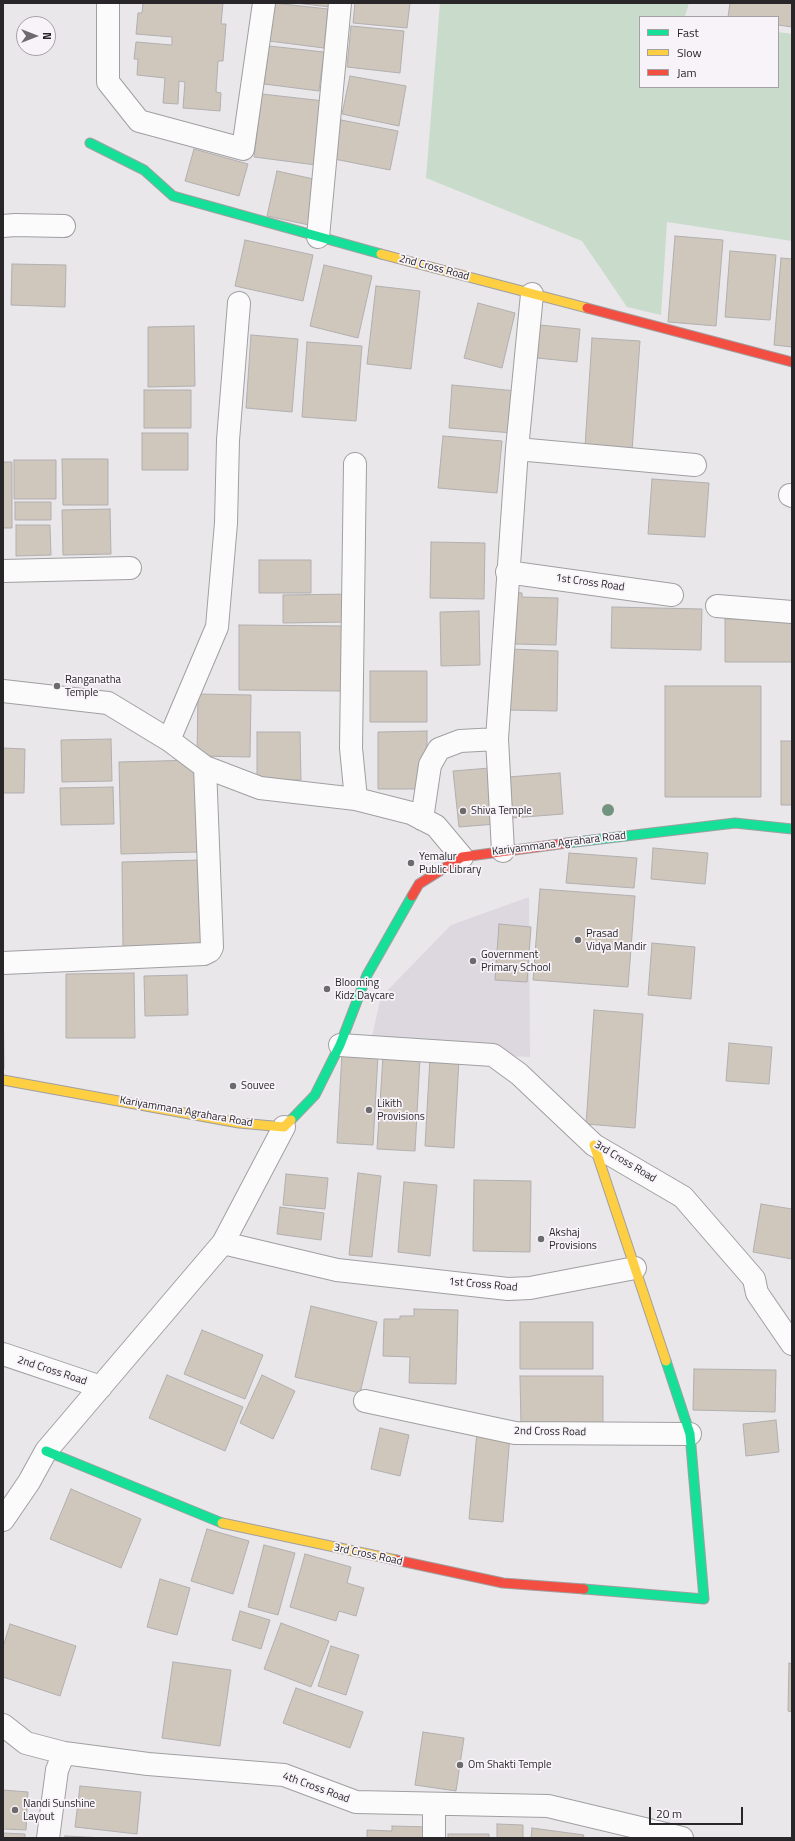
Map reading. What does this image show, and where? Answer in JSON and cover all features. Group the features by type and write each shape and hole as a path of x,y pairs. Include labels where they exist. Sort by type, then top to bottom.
{"street":[{"path":"108,3 108,82 139,121 243,149 264,3"},
{"path":"318,237 340,3"},
{"name":"2nd Cross Road","path":"90,143 144,170 173,196 318,237 792,362"},
{"path":"3,226 64,226"},
{"path":"503,851 497,739 517,449 532,294"},
{"path":"169,740 217,627 226,523 228,440 239,303"},
{"path":"517,449 696,465"},
{"path":"355,464 351,748 356,799"},
{"path":"3,571 130,568"},
{"name":"1st Cross Road","path":"508,572 672,594"},
{"path":"717,606 792,612"},
{"path":"3,691 108,703 169,740 206,767 260,788 356,799 411,813 436,826 462,856"},
{"path":"422,819 430,765 439,749 460,741 497,739"},
{"path":"3,963 204,954 210,951 212,947 206,767"},
{"name":"Kariyammana Agrahara Road","path":"3,1080 239,1123 284,1127 315,1095 340,1045 367,974 419,884 462,856 735,823 792,829"},
{"name":"3rd Cross Road","path":"340,1045 493,1055 520,1074 594,1145 683,1197 754,1279 757,1293 792,1344"},
{"path":"3,1520 29,1482 46,1451 223,1243 284,1127"},
{"path":"594,1145 690,1434"},
{"name":"1st Cross Road","path":"223,1243 337,1270 508,1289 530,1288 635,1268"},
{"name":"2nd Cross Road","path":"3,1354 101,1387"},
{"name":"2nd Cross Road","path":"365,1402 515,1433 690,1434"},
{"name":"3rd Cross Road","path":"46,1451 220,1523 503,1583 704,1599 690,1434"},
{"name":"4th Cross Road","path":"3,1725 26,1743 64,1753 148,1764 284,1775 356,1802 548,1806 607,1829 682,1838"},
{"path":"48,1838 57,1770 64,1753"},
{"path":"434,1804 434,1838"}],"shaded area":[{"name":"Government Primary School","path":"529,897 530,1057 369,1049 381,997 451,925"}],"green space":[{"path":"440,3 689,3 685,16 639,16 639,88 779,88 779,32 792,34 792,241 667,222 661,315 627,307 582,241 426,178"}],"building":[{"path":"143,3 223,3 221,24 226,24 223,61 218,61 216,92 221,93 220,111 183,108 185,82 179,81 178,104 163,103 165,78 137,75 138,59 134,59 136,42 172,45 172,37 136,34 138,13 142,13"},
{"path":"274,3 328,9 324,48 269,41"},
{"path":"295,3 330,3 330,7"},
{"path":"355,3 410,3 407,28 353,23"},
{"path":"730,3 792,3 792,27 779,25 779,16 728,16"},
{"path":"351,26 404,31 400,73 347,67"},
{"path":"269,46 324,52 319,91 264,84"},
{"path":"350,76 406,86 399,126 342,114"},
{"path":"262,94 324,101 316,165 254,157"},
{"path":"341,120 398,131 390,170 334,159"},
{"path":"194,149 248,164 239,196 185,181"},
{"path":"277,171 318,180 309,225 267,216"},
{"path":"675,236 723,240 716,326 668,322"},
{"path":"245,240 313,255 303,301 235,286"},
{"path":"730,251 776,255 770,320 725,317"},
{"path":"781,258 792,259 792,347 774,345"},
{"path":"12,264 66,265 65,307 11,305"},
{"path":"324,265 372,276 358,338 310,326"},
{"path":"376,286 420,291 411,369 367,364"},
{"path":"478,303 515,313 502,368 464,358"},
{"path":"540,325 580,329 577,362 537,358"},
{"path":"194,326 195,386 148,387 148,327"},
{"path":"251,335 298,339 292,412 246,408"},
{"path":"592,338 640,341 632,451 585,447"},
{"path":"307,342 362,346 356,421 302,417"},
{"path":"452,385 517,391 513,433 449,428"},
{"path":"144,390 191,390 191,428 144,428"},
{"path":"142,433 188,433 188,470 142,470"},
{"path":"443,436 502,441 497,493 438,488"},
{"path":"62,459 108,459 108,505 63,505"},
{"path":"14,460 56,460 56,499 14,499"},
{"path":"3,462 12,462 12,528 3,528"},
{"path":"652,479 709,483 705,537 648,534"},
{"path":"15,502 51,502 51,520 15,520"},
{"path":"110,509 111,554 63,555 62,510"},
{"path":"16,525 50,525 51,555 16,556"},
{"path":"431,542 485,543 484,599 430,598"},
{"path":"259,560 311,560 311,593 259,593"},
{"path":"516,592 522,593 522,597 558,598 556,645 515,644"},
{"path":"351,594 351,622 283,623 283,595"},
{"path":"612,607 702,609 701,650 611,648"},
{"path":"479,611 480,665 441,666 440,612"},
{"path":"725,619 792,619 792,662 725,662"},
{"path":"239,625 343,626 342,691 239,690"},
{"path":"510,649 558,651 557,711 508,710"},
{"path":"370,671 427,671 427,722 370,722"},
{"path":"665,686 761,686 761,797 665,797"},
{"path":"198,694 251,695 250,757 197,756"},
{"path":"427,731 427,789 378,789 378,732"},
{"path":"257,732 300,732 301,780 257,780"},
{"path":"111,739 112,781 62,782 61,740"},
{"path":"781,741 792,741 792,805 781,805"},
{"path":"3,748 25,749 24,793 3,793"},
{"path":"196,760 198,852 121,854 119,762"},
{"path":"490,768 496,824 459,827 453,771"},
{"path":"560,773 563,814 512,818 508,777"},
{"path":"113,787 114,824 61,825 60,788"},
{"path":"653,848 708,853 705,884 651,879"},
{"path":"569,853 637,858 634,888 566,883"},
{"path":"202,860 203,946 123,948 122,862"},
{"path":"540,889 635,896 628,987 533,980"},
{"path":"499,924 531,927 527,982 495,980"},
{"path":"652,943 695,947 691,999 648,995"},
{"path":"134,973 135,1038 66,1038 66,974"},
{"path":"187,975 188,1015 145,1016 144,976"},
{"path":"3,980 4,1069 3,1069"},
{"path":"594,1010 643,1014 635,1128 586,1124"},
{"path":"729,1043 772,1047 769,1084 726,1081"},
{"path":"342,1053 378,1055 373,1145 337,1143"},
{"path":"383,1056 420,1058 415,1151 377,1149"},
{"path":"430,1058 459,1060 454,1148 425,1146"},
{"path":"358,1173 381,1176 372,1257 349,1255"},
{"path":"286,1174 328,1178 325,1209 283,1205"},
{"path":"474,1180 531,1181 530,1252 473,1251"},
{"path":"404,1182 437,1185 430,1256 398,1252"},
{"path":"761,1204 792,1209 792,1259 753,1252"},
{"path":"280,1207 324,1213 321,1240 277,1234"},
{"path":"311,1306 377,1322 360,1393 295,1377"},
{"path":"414,1309 458,1310 456,1384 409,1383 410,1357 383,1356 384,1319 400,1319 400,1316 414,1316"},
{"path":"520,1322 593,1322 593,1369 520,1369"},
{"path":"202,1330 263,1355 245,1399 184,1374"},
{"path":"694,1369 776,1370 775,1412 693,1410"},
{"path":"167,1375 243,1407 225,1451 149,1418"},
{"path":"262,1375 295,1391 273,1439 240,1423"},
{"path":"520,1376 603,1376 603,1424 521,1425"},
{"path":"776,1420 779,1452 746,1456 743,1424"},
{"path":"380,1428 409,1435 400,1476 371,1469"},
{"path":"477,1432 510,1435 503,1522 469,1519"},
{"path":"71,1489 141,1519 121,1568 50,1539"},
{"path":"207,1529 249,1541 233,1594 191,1581"},
{"path":"264,1545 295,1553 278,1615 248,1607"},
{"path":"305,1554 351,1567 347,1583 364,1588 356,1616 339,1611 336,1621 290,1607"},
{"path":"160,1579 190,1588 177,1635 147,1627"},
{"path":"240,1611 270,1620 261,1649 232,1640"},
{"path":"281,1623 329,1641 311,1687 264,1669"},
{"path":"10,1624 76,1646 60,1696 3,1677 3,1647"},
{"path":"331,1646 359,1655 346,1695 318,1686"},
{"path":"173,1662 231,1670 220,1746 162,1738"},
{"path":"789,1663 792,1664 792,1712 788,1711"},
{"path":"296,1688 363,1712 350,1748 283,1723"},
{"path":"423,1732 464,1738 456,1791 415,1785"},
{"path":"80,1786 141,1792 137,1834 75,1827"},
{"name":"Nandi Sunshine Layout","path":"3,1790 28,1792 26,1830 3,1829"},
{"path":"497,1824 523,1825 523,1838 497,1838"},
{"path":"392,1826 429,1827 429,1838 367,1838 367,1830 392,1831"},
{"path":"532,1828 584,1835 583,1838 531,1838"},
{"path":"3,1833 25,1834 25,1838 3,1838"},
{"path":"448,1834 489,1834 489,1838 448,1838"},
{"path":"65,1836 106,1838 65,1838"}],"traffic: fast":[{"path":"90,143 144,170 173,196 381,254"},
{"path":"567,843 735,823 792,829"},
{"path":"291,1120 315,1095 340,1045 367,975 412,896"},
{"path":"584,1589 704,1599 690,1434 666,1361"},
{"path":"46,1451 222,1523"}],"traffic: slow":[{"path":"381,254 587,308"},
{"path":"3,1080 239,1123 284,1127 291,1120"},
{"path":"594,1145 666,1361"},
{"path":"222,1523 396,1560"}],"traffic: jam":[{"path":"587,308 792,362"},
{"path":"412,896 419,884 462,857 567,843"},
{"path":"396,1560 503,1583 584,1589"}],"place":[{"name":"Ranganatha Temple","path":"57,686"},
{"name":"Shiva Temple","path":"463,811"},
{"name":"Yemalur Public Library","path":"411,863"},
{"name":"Prasad Vidya Mandir","path":"578,940"},
{"name":"Government Primary School","path":"473,961"},
{"name":"Blooming Kidz Daycare","path":"327,989"},
{"name":"Souvee","path":"233,1086"},
{"name":"Likith Provisions","path":"369,1110"},
{"name":"Akshaj Provisions","path":"541,1239"},
{"name":"Om Shakti Temple","path":"460,1765"},
{"name":"Nandi Sunshine Layout","path":"15,1810"}]}
